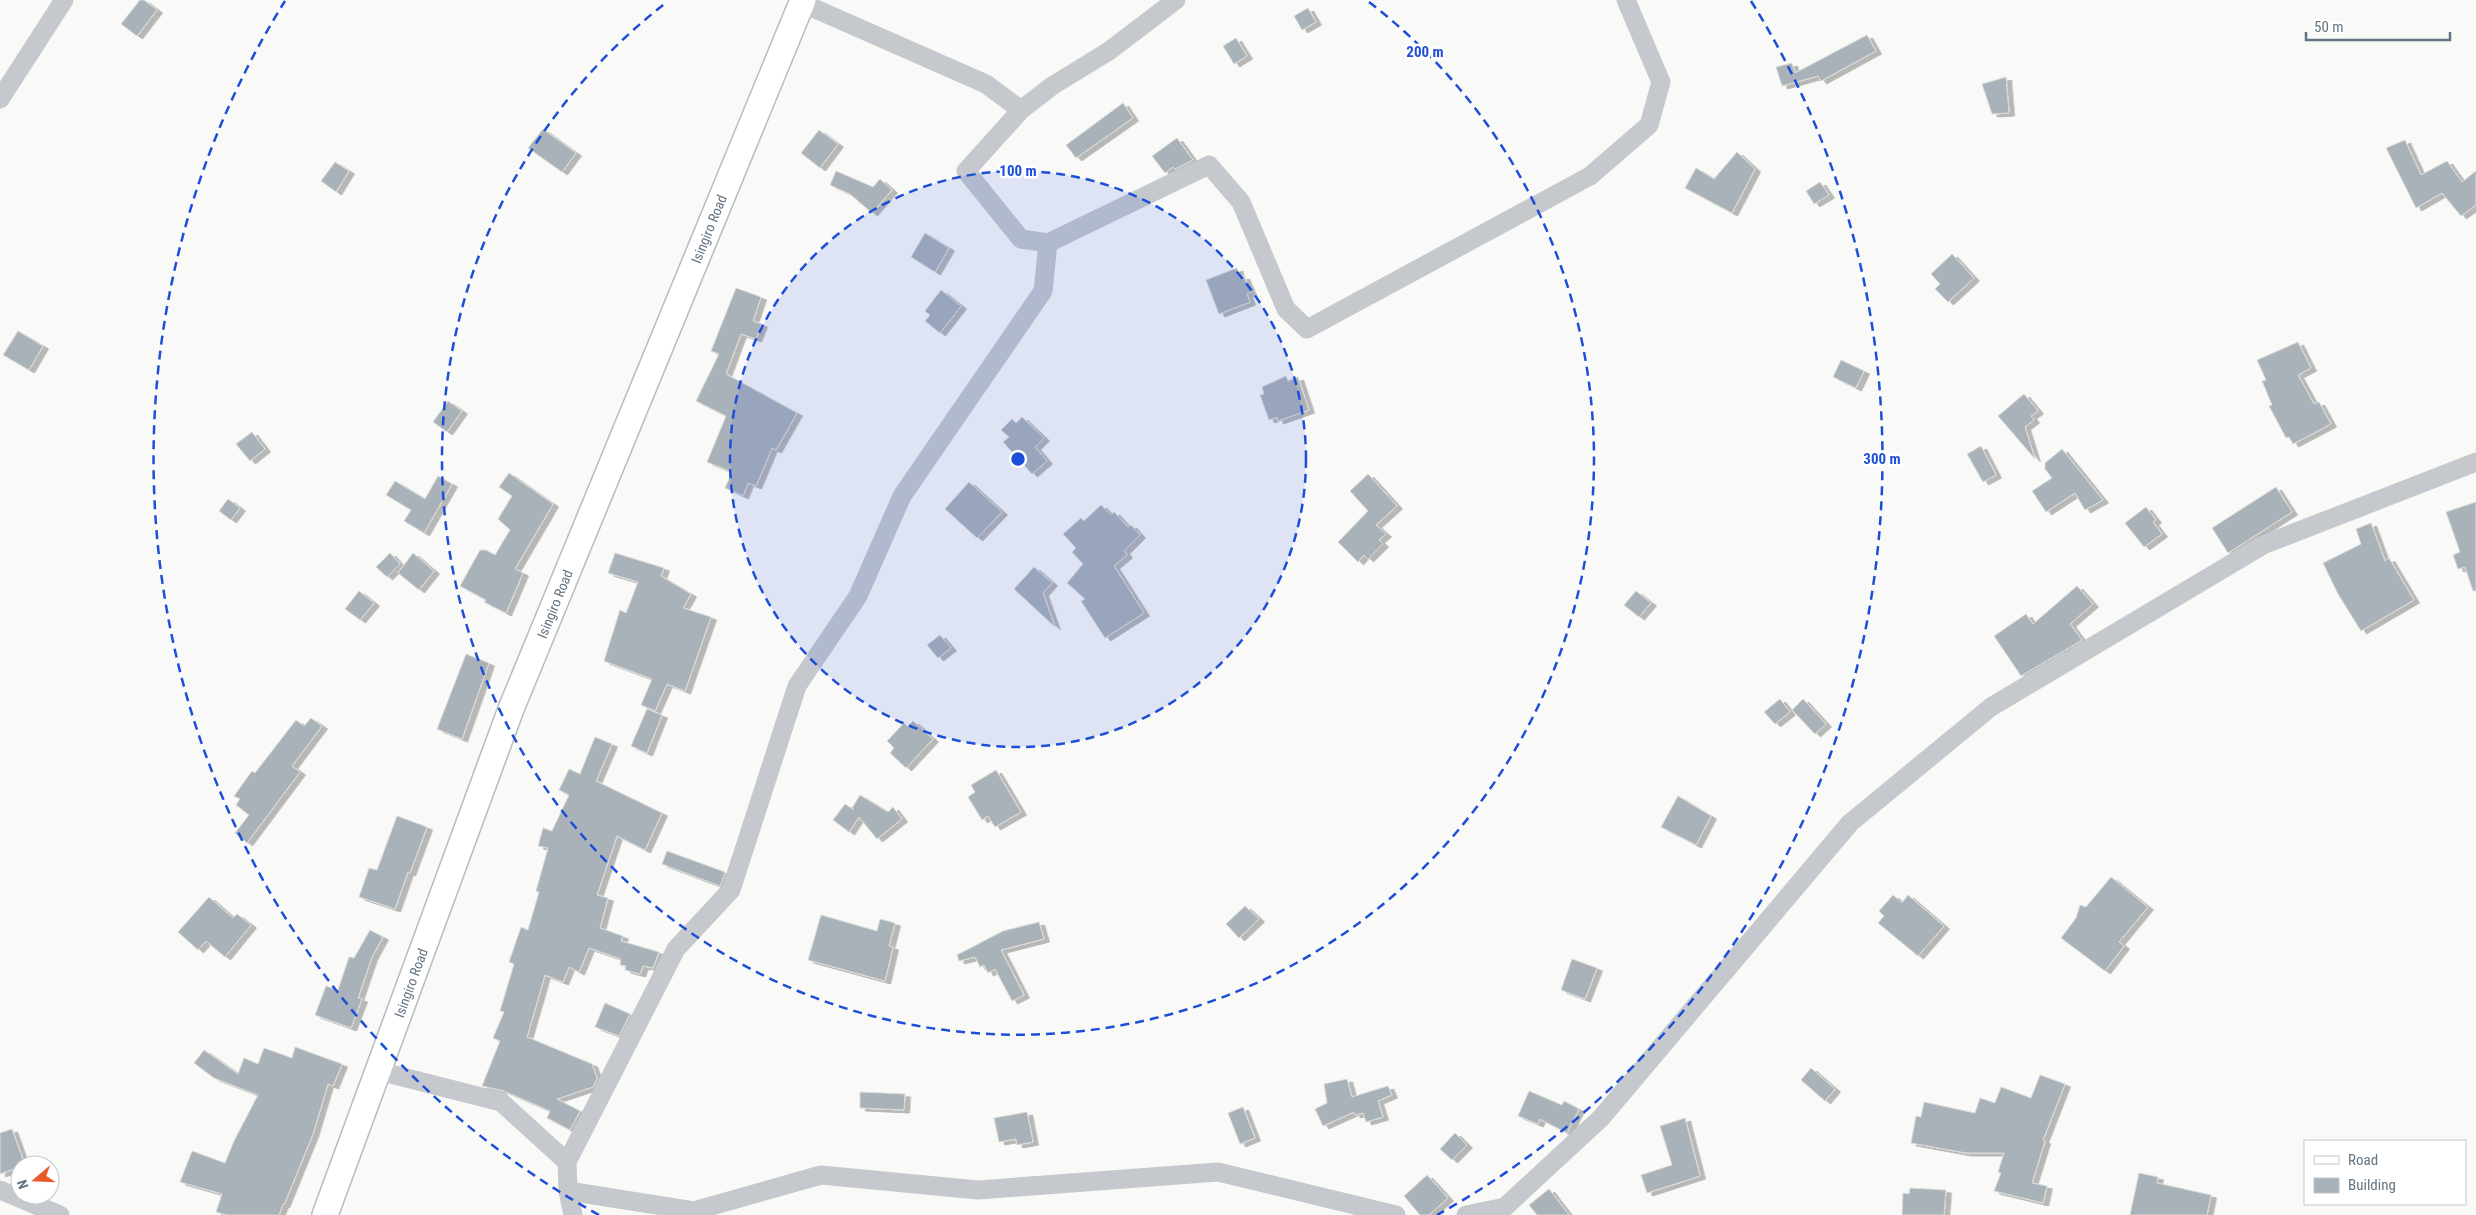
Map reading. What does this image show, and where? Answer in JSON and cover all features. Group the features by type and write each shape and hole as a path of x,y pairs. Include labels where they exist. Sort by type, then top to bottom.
{"main road":[{"name":"Isingiro Road","path":"325,1215 511,709 802,1"}],"street":[{"path":"0,99 64,0"},
{"path":"1176,0 1109,51 1052,86 1021,110 966,171 1022,238 1048,243 1209,165 1240,202 1286,309 1307,329 1590,176 1649,125 1661,82 1626,0"},
{"path":"802,1 986,84 1021,110"},
{"path":"573,1215 568,1191 567,1162 676,949 731,890 797,686 858,596 902,496 1043,291 1048,243"},
{"path":"1465,1215 1506,1211 1601,1118 1850,823 1991,707 2263,545 2476,462"},
{"path":"379,1071 501,1102 567,1162"},
{"path":"568,1191 694,1211 821,1175 978,1190 1218,1172 1396,1215"},
{"path":"0,1190 60,1215"}],"building":[{"path":"140,0 144,0 157,10 137,36 121,24"},
{"path":"1308,8 1316,22 1302,30 1294,16"},
{"path":"1867,35 1876,51 1821,81 1818,76 1782,86 1776,67 1792,63 1795,73"},
{"path":"1236,38 1247,56 1234,64 1223,46"},
{"path":"2006,77 2009,113 1992,114 1982,84"},
{"path":"1123,103 1133,118 1076,158 1066,145"},
{"path":"543,129 576,153 562,172 528,148"},
{"path":"819,130 838,144 820,168 801,153"},
{"path":"1177,138 1193,160 1175,169 1173,167 1165,173 1152,156"},
{"path":"2405,140 2421,175 2447,161 2462,182 2476,171 2476,205 2461,216 2442,193 2416,208 2386,148"},
{"path":"1737,152 1755,169 1732,213 1685,188 1696,168 1714,179"},
{"path":"335,162 349,171 336,192 321,181"},
{"path":"836,171 873,187 880,179 892,190 872,213 850,194 830,185"},
{"path":"1820,182 1829,195 1814,204 1806,191"},
{"path":"925,233 949,248 935,272 911,257"},
{"path":"1952,254 1974,278 1948,302 1935,289 1940,284 1931,274"},
{"path":"1237,268 1240,277 1244,276 1251,292 1247,294 1250,302 1219,314 1206,280"},
{"path":"736,288 761,297 753,321 762,324 756,339 741,334 726,374 797,413 776,450 772,448 756,486 748,483 743,496 725,488 732,472 707,462 726,416 696,401 719,354 711,351"},
{"path":"941,290 961,306 940,333 925,321 930,315 925,311"},
{"path":"18,331 43,346 29,370 3,355"},
{"path":"2298,342 2311,368 2298,375 2314,404 2319,402 2331,424 2293,444 2289,437 2286,438 2269,406 2272,405 2262,381 2266,380 2257,360"},
{"path":"1841,360 1864,371 1856,388 1833,377"},
{"path":"1286,376 1288,381 1298,377 1309,410 1278,421 1277,417 1269,420 1260,395 1264,394 1262,387"},
{"path":"2024,394 2038,411 2031,416 2034,420 2025,427 2035,459 1998,416"},
{"path":"448,401 462,411 447,432 433,422"},
{"path":"1022,417 1044,438 1035,447 1047,461 1032,474 1003,442 1009,437 1001,430 1012,419 1016,423"},
{"path":"252,432 265,449 250,461 236,444"},
{"path":"1981,446 1996,475 1983,482 1967,454"},
{"path":"2062,449 2103,500 2085,510 2075,493 2046,512 2032,491 2052,478 2045,469 2045,463"},
{"path":"509,473 553,504 515,569 523,573 506,613 484,602 486,600 460,586 480,550 486,550 495,555 510,530 498,519 512,496 499,487"},
{"path":"1368,474 1397,506 1376,525 1386,534 1379,540 1383,544 1368,559 1364,555 1358,562 1338,542 1368,511 1350,491"},
{"path":"438,476 452,484 424,533 404,521 411,510 386,495 395,481 425,499"},
{"path":"969,482 1002,512 977,538 945,509"},
{"path":"2276,487 2292,512 2228,553 2212,528"},
{"path":"228,499 240,508 231,520 219,511"},
{"path":"2476,502 2476,591 2473,591 2465,567 2458,569 2453,555 2460,552 2446,512"},
{"path":"1101,505 1111,515 1114,512 1128,527 1131,525 1140,535 1124,551 1127,555 1114,566 1144,613 1105,638 1081,601 1085,599 1067,583 1083,564 1072,552 1076,548 1063,534 1081,518 1084,521"},
{"path":"2146,507 2156,520 2153,522 2162,534 2144,547 2125,523"},
{"path":"2371,523 2385,561 2389,558 2414,600 2361,631 2338,594 2323,563 2361,544 2356,529"},
{"path":"390,553 400,564 387,577 376,567"},
{"path":"413,553 434,571 419,590 398,573"},
{"path":"615,553 664,568 661,576 691,594 683,608 711,617 685,691 667,684 655,711 641,705 652,679 604,661 620,610 626,613 638,582 608,573"},
{"path":"1034,567 1052,583 1043,593 1055,627 1014,589"},
{"path":"2077,586 2093,604 2070,624 2082,640 2021,676 1994,636 2026,614 2033,624"},
{"path":"359,591 374,603 360,620 345,609"},
{"path":"1636,591 1651,603 1639,617 1624,605"},
{"path":"940,635 951,648 938,658 927,645"},
{"path":"466,654 489,663 462,739 437,729"},
{"path":"1780,699 1790,712 1775,724 1764,712"},
{"path":"1803,699 1826,724 1815,734 1792,710"},
{"path":"647,709 662,715 647,753 631,746"},
{"path":"311,718 322,726 292,766 300,772 247,843 235,833 249,815 236,805 240,799 234,796 252,771 255,773 296,720 304,726"},
{"path":"913,721 933,739 906,768 890,753 894,748 887,741 904,723 908,726"},
{"path":"595,737 612,744 596,781 662,813 645,850 617,836 597,895 608,898 600,928 623,936 621,941 659,952 653,968 643,966 640,974 625,970 626,966 620,965 621,959 589,948 579,972 569,967 563,982 545,975 527,1037 592,1064 597,1078 593,1087 557,1099 580,1111 570,1130 547,1118 550,1111 504,1091 482,1086 500,1041 493,1038 504,1012 500,1011 514,964 509,962 521,927 528,930 539,892 536,891 548,848 538,846 543,828 552,831 569,795 559,790 569,769 580,774"},
{"path":"996,770 1021,812 995,827 988,816 982,820 968,797 975,792 971,785"},
{"path":"860,795 888,812 893,807 902,819 877,839 859,817 849,832 833,820 845,804 854,810 852,808"},
{"path":"1678,796 1711,816 1696,845 1661,827"},
{"path":"397,816 427,827 395,909 359,897 369,868 377,870"},
{"path":"667,851 725,872 720,886 662,864"},
{"path":"2111,877 2148,907 2119,942 2124,946 2105,971 2061,938 2076,918 2080,905 2086,907"},
{"path":"1893,895 1902,903 1908,895 1944,926 1918,956 1878,923 1884,916 1879,911"},
{"path":"209,897 233,918 237,914 251,925 225,957 206,941 198,950 178,932"},
{"path":"1245,906 1259,919 1239,938 1226,924"},
{"path":"821,915 877,931 880,919 895,923 889,946 893,947 885,981 808,960"},
{"path":"1039,922 1044,939 1001,950 1024,995 1012,1001 995,969 988,973 984,965 980,967 975,957 959,961 957,955 1003,931"},
{"path":"370,930 383,937 372,957 358,998 362,999 351,1028 315,1015 326,986 338,990 349,957 354,958"},
{"path":"1572,959 1597,968 1585,999 1561,990"},
{"path":"605,1003 630,1014 619,1036 595,1027"},
{"path":"295,1047 342,1064 333,1086 328,1084 313,1134 284,1205 279,1215 227,1215 216,1212 222,1194 180,1182 192,1151 225,1163 234,1141 258,1095 214,1078 194,1063 204,1050 238,1074 244,1058 258,1064 264,1048 292,1058"},
{"path":"1811,1068 1835,1089 1825,1101 1801,1080"},
{"path":"2040,1075 2065,1084 2043,1140 2045,1141 2032,1183 2047,1186 2043,1203 1994,1191 2001,1173 1998,1172 2004,1153 1966,1153 1911,1143 1916,1116 1921,1117 1924,1102 1975,1113 1980,1098 1995,1103 2001,1087 2031,1098"},
{"path":"1347,1079 1352,1097 1388,1086 1392,1095 1378,1101 1383,1117 1366,1122 1363,1113 1355,1115 1354,1112 1323,1126 1315,1109 1327,1103 1324,1084"},
{"path":"1529,1091 1562,1105 1564,1101 1579,1109 1567,1133 1540,1119 1538,1124 1518,1116"},
{"path":"860,1092 905,1094 904,1110 860,1108"},
{"path":"1243,1107 1255,1138 1240,1144 1228,1113"},
{"path":"1027,1112 1033,1142 1017,1145 1016,1139 999,1142 994,1118"},
{"path":"1685,1118 1700,1176 1647,1193 1641,1175 1672,1165 1660,1126"},
{"path":"12,1129 21,1155 10,1155 10,1170 0,1174 0,1133"},
{"path":"1455,1133 1467,1145 1452,1160 1440,1149"},
{"path":"2139,1173 2158,1177 2157,1183 2211,1195 2207,1215 2130,1215"},
{"path":"1427,1175 1448,1198 1429,1215 1420,1215 1404,1196"},
{"path":"1910,1188 1946,1190 1944,1215 1902,1215 1903,1193 1909,1194"},
{"path":"1549,1189 1569,1215 1537,1215 1529,1205"}]}
